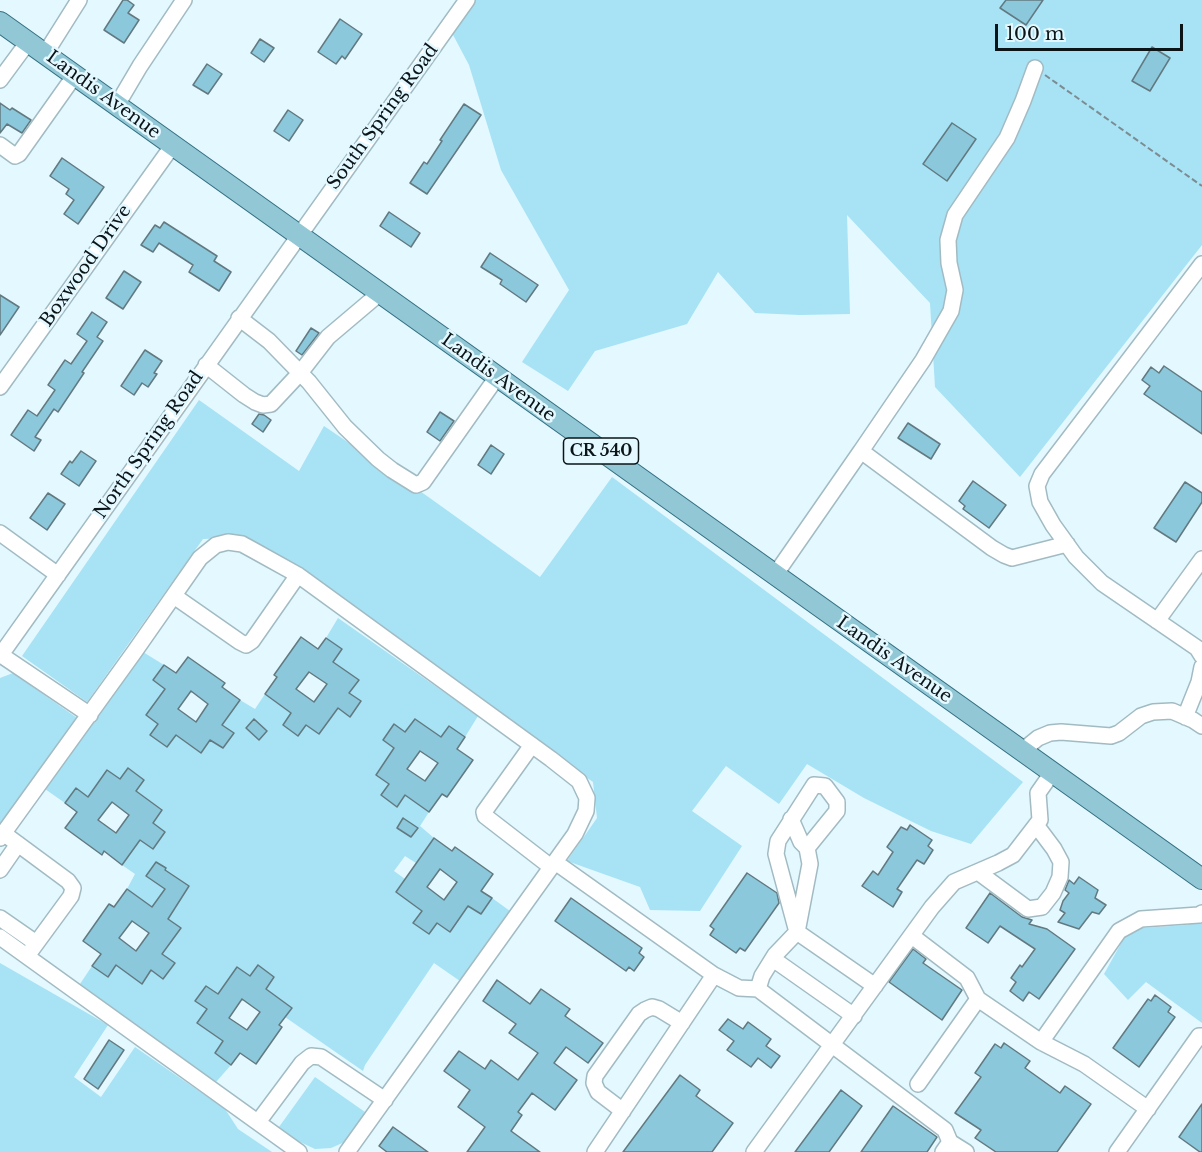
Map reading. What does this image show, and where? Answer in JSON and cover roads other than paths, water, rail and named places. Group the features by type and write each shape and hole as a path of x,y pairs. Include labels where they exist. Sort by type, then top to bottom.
{"main road":[{"name":"Landis Avenue","path":"0,22 1202,879"}],"street":[{"path":"45,54 79,0"},
{"path":"117,105 184,0"},
{"name":"South Spring Road","path":"299,235 467,0"},
{"path":"0,80 28,42"},
{"path":"775,575 923,360 951,311 955,290 949,263 948,240 955,215 1007,138 1035,68"},
{"path":"0,145 15,156 19,154 75,75"},
{"name":"Boxwood Drive","path":"0,387 173,145"},
{"name":"North Spring Road","path":"0,655 299,235"},
{"path":"1202,264 1042,474 1036,486 1040,502 1076,557 1102,583 1197,648 1202,656"},
{"path":"206,365 255,402 263,405 271,404 300,373 328,337 380,293"},
{"path":"239,318 269,341 300,373 345,428 369,451 416,485 423,482 496,377"},
{"path":"861,451 1004,555 1012,558 1067,544"},
{"path":"0,533 58,575"},
{"path":"27,956 71,896 73,888 68,881 18,844 2,836 200,558 216,545 228,542 242,544 298,575 579,781 587,798 585,811 575,834 347,1152"},
{"path":"1157,621 1202,559"},
{"path":"174,596 246,645 252,641 298,575"},
{"path":"0,655 90,715"},
{"path":"1185,717 1202,667"},
{"path":"1022,751 1038,738 1050,733 1111,736 1119,733 1142,716 1153,712 1172,711 1202,726"},
{"path":"532,745 484,812 485,816 714,975 739,988 758,989 945,1130 946,1147 966,1152"},
{"path":"754,1152 932,907 954,882 1013,855 1040,820 1038,793 1052,773"},
{"path":"807,848 837,811 837,802 825,786 814,785 778,841 776,854 798,932 875,986"},
{"path":"758,989 762,976 772,959 798,932 810,864 807,848 801,842 791,819"},
{"path":"978,872 1028,909 1042,907 1053,893 1060,877 1060,862 1054,849 1036,825"},
{"path":"0,870 18,844"},
{"path":"1041,1042 1119,931 1141,919 1202,913"},
{"path":"0,918 36,944"},
{"path":"912,936 967,978 978,999 1041,1042 1084,1064 1148,1109"},
{"path":"0,937 299,1152"},
{"path":"772,959 854,1016"},
{"path":"595,1152 714,975"},
{"path":"918,1084 978,999"},
{"path":"623,1111 598,1092 594,1083 595,1076 639,1014 645,1010 651,1007 659,1009 682,1023"},
{"path":"1117,1152 1199,1036 1202,1036"},
{"path":"258,1122 302,1063 311,1056 321,1057 384,1100"}]}
